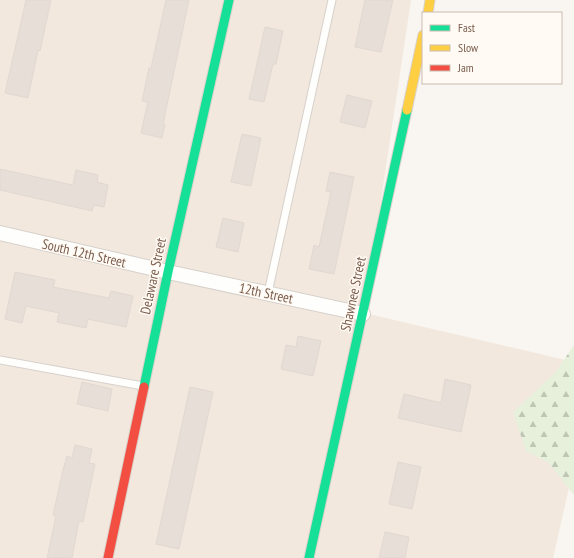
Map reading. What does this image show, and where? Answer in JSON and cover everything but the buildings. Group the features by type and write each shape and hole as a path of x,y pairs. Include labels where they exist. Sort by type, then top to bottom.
{"street":[{"name":"Delaware Street","path":"108,558 168,272 230,0"},
{"path":"428,12 430,0"},
{"name":"Shawnee Street","path":"309,558 364,314 422,40"},
{"name":"South 12th Street","path":"0,233 168,272"},
{"name":"12th Street","path":"168,272 364,314"}],"lane":[{"path":"268,293 332,0"},
{"path":"0,360 144,386"}],"shaded area":[{"path":"0,0 411,0 364,313 574,362 574,466 553,558 0,558"}],"green space":[{"path":"574,345 574,495 549,463 526,451 513,412 555,373"}],"traffic: fast":[{"path":"144,387 168,272 229,0"},
{"path":"309,558 407,110"}],"traffic: slow":[{"path":"428,12 430,0"},
{"path":"407,110 422,40"}],"traffic: jam":[{"path":"108,558 144,387"}]}
